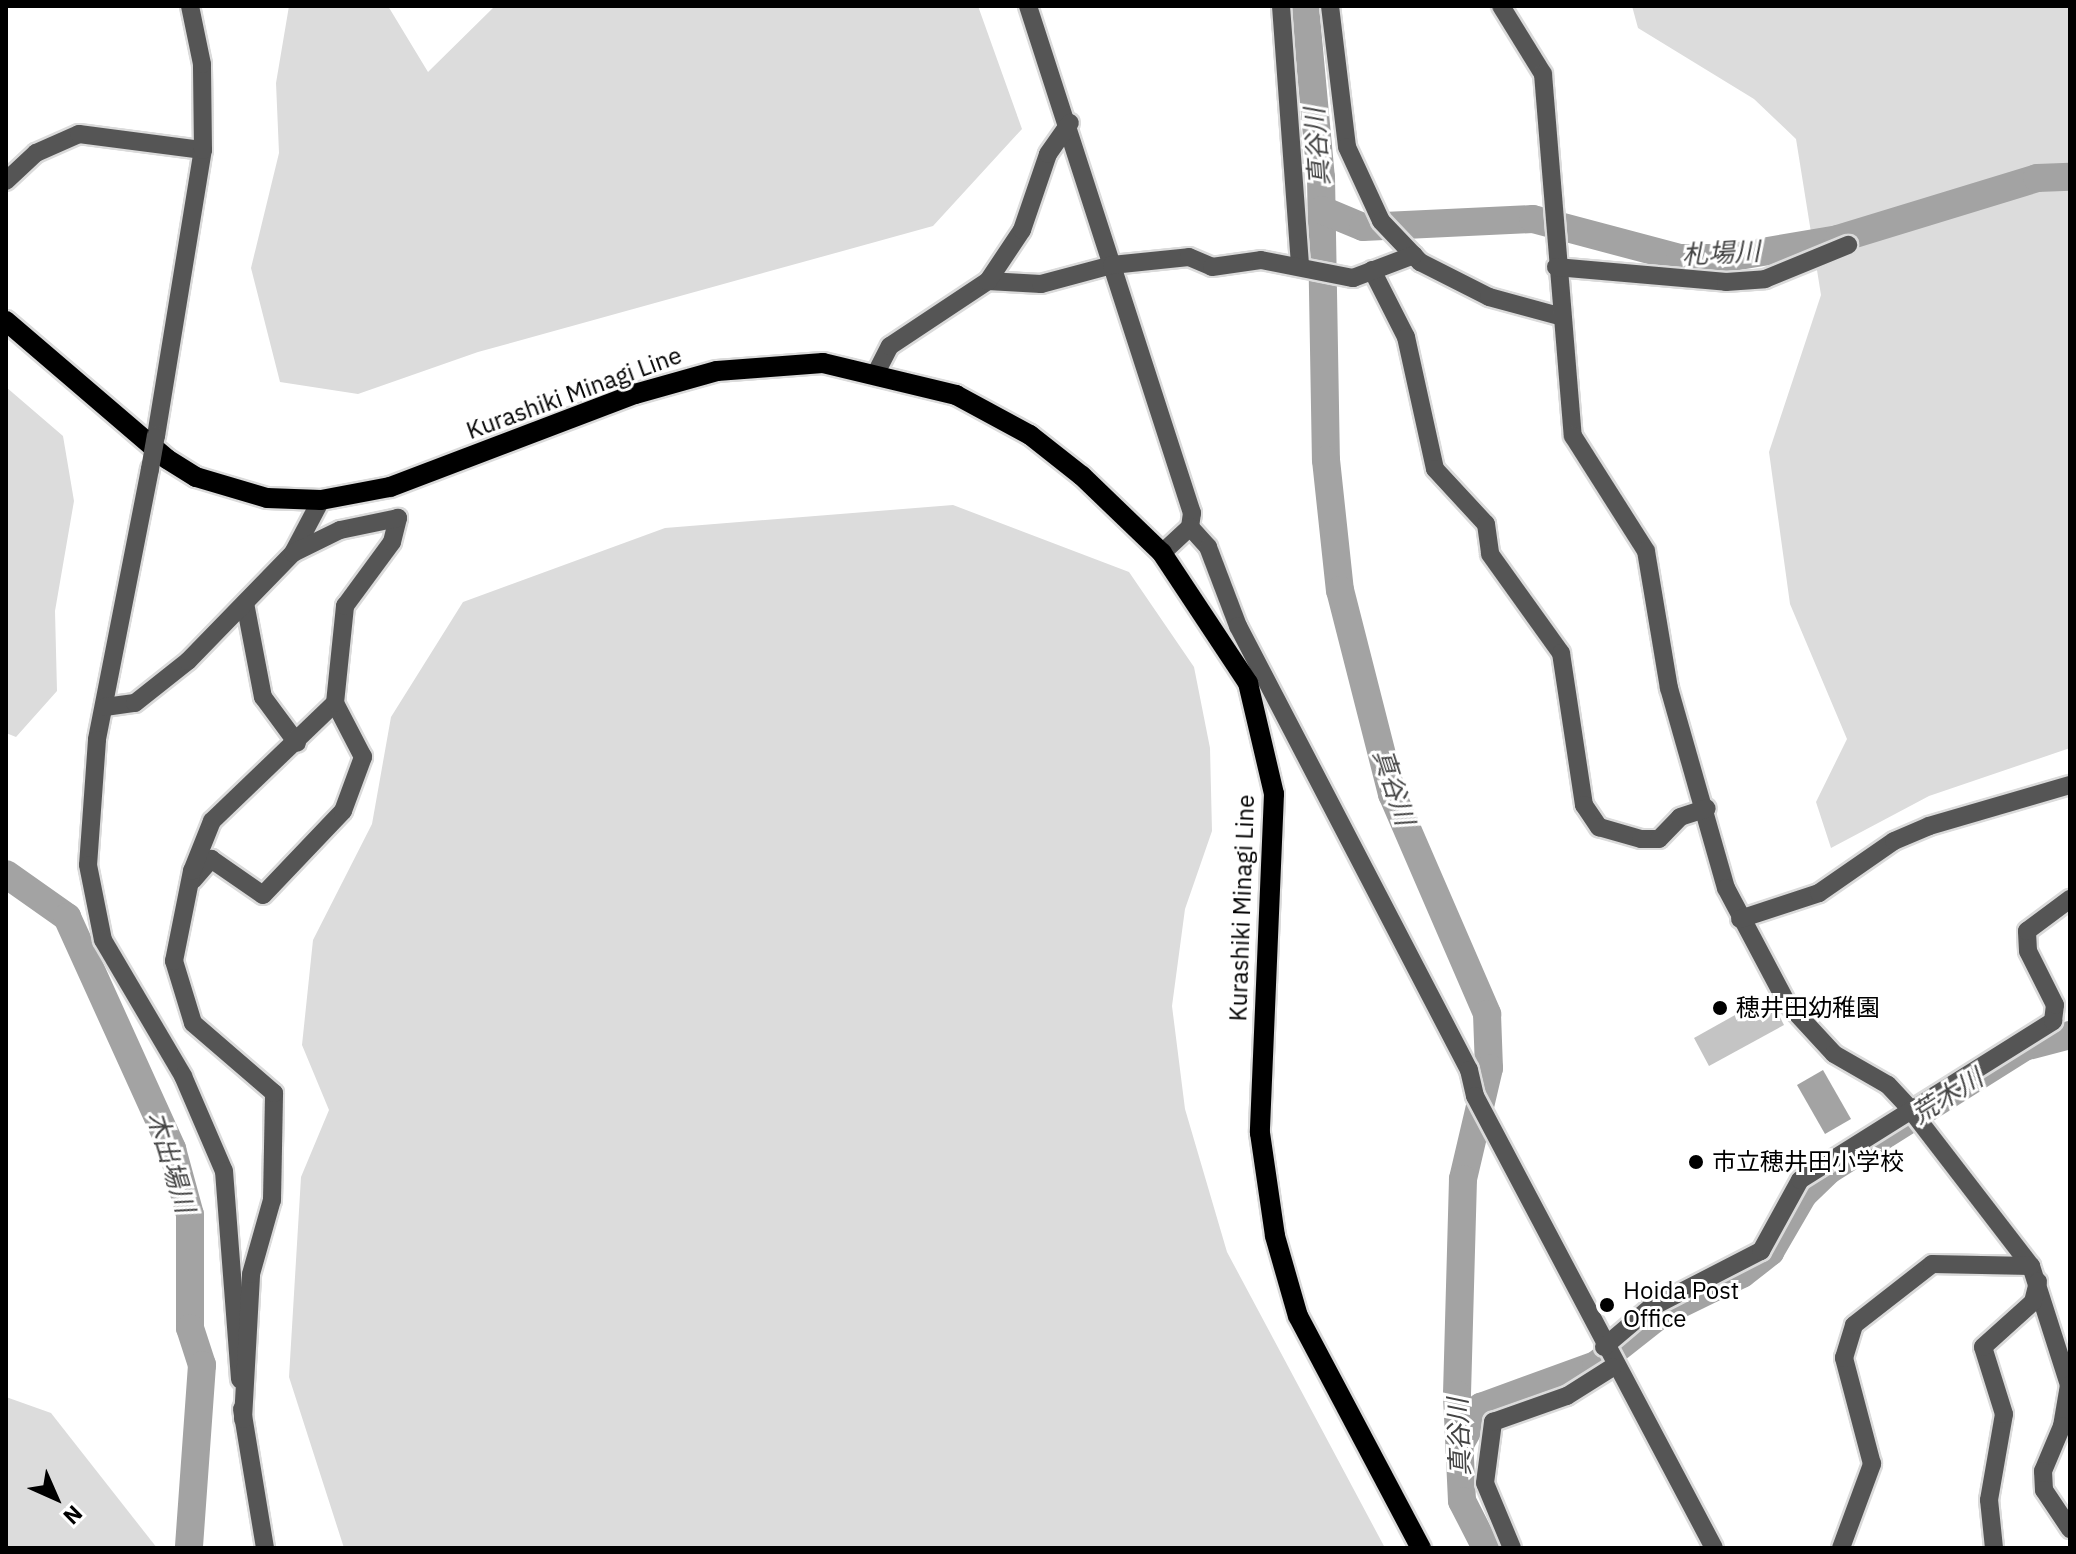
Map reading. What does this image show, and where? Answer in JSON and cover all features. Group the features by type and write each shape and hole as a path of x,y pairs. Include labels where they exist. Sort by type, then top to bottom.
{"main road":[{"name":"Kurashiki Minagi Line","path":"6,321 196,477 267,498 321,500 390,487 717,371 823,363 877,371 956,395 1030,435 1162,553 1248,683 1274,794 1260,1133 1275,1236 1298,1316 1421,1548"}],"street":[{"path":"190,6 202,64 203,150 156,436 87,812 94,898 103,940 183,1076 224,1171 243,1419 265,1548"},
{"path":"1028,6 1070,123 1190,527 1208,547 1238,626 1448,1028 1475,1096 1608,1357 1714,1548"},
{"path":"1281,6 1300,264"},
{"path":"1330,6 1347,147 1368,202 1414,255 1489,297 1559,316"},
{"path":"1501,6 1543,74 1559,316 1573,436 1646,551 1669,688 1740,919 1787,1003 1834,1054 1888,1085 1915,1115 2034,1274 2069,1385 2062,1426 2043,1471 2044,1490 2070,1529"},
{"path":"877,371 890,346 988,281 1022,230 1048,154 1070,123"},
{"path":"6,181 36,153 79,134 203,150"},
{"path":"1556,267 1726,282 1765,279 1848,245"},
{"path":"988,281 1041,284 1112,265 1189,257 1212,267 1300,264 1353,278 1414,255"},
{"path":"1372,270 1406,337 1435,469 1486,524 1490,554 1561,653 1571,678 1584,805 1599,827 1641,839 1659,839 1680,817 1707,808"},
{"path":"105,707 154,692 293,553 321,500"},
{"path":"189,885 211,859 263,895 343,811 363,757 335,703 345,606 392,542 398,518 340,530 293,553"},
{"path":"1162,553 1190,527"},
{"path":"245,603 263,697 297,743"},
{"path":"243,1419 251,1274 272,1200 274,1093 193,1023 174,961 189,885 212,821 297,743 335,703"},
{"path":"1740,919 1819,893 1894,841 1929,826 2070,785"},
{"path":"1512,1548 1485,1483 1493,1422 1567,1396 1608,1357 1650,1308 1761,1251 1800,1180 1915,1115 2053,1021 2055,1005 2028,951 2027,931 2070,899"},
{"path":"1841,1548 1872,1464 1844,1358 1854,1325 1932,1264 2034,1274"},
{"path":"1994,1548 1989,1500 2004,1414 1983,1347 2025,1311 2034,1274"}],"shaded area":[{"path":"289,6 388,6 428,72 495,6 978,6 1022,129 933,226 478,352 358,394 280,382 251,268 279,153 276,83"},
{"path":"1632,6 2070,6 2070,748 1929,796 1831,848 1816,802 1847,739 1790,604 1769,452 1821,295 1796,139 1754,99 1638,28"},
{"path":"6,387 63,436 74,501 55,611 57,691 16,737 6,733"},
{"path":"953,505 1129,572 1194,667 1210,748 1212,831 1185,909 1172,1006 1185,1109 1227,1252 1385,1548 344,1548 289,1377 301,1177 329,1110 302,1045 313,940 372,824 391,717 463,602 665,528"},
{"path":"1823,1070 1851,1119 1825,1134 1797,1085"},
{"path":"6,1397 51,1413 157,1548 6,1548"}],"building":[{"name":"穂井田幼稚園","path":"1769,996 1784,1025 1709,1066 1694,1038"}],"waterway":[{"name":"真谷川","path":"1305,6 1321,177 1326,460 1340,590 1392,794 1487,1014 1489,1068 1463,1179 1457,1395 1462,1501 1486,1548"},
{"name":"札場川","path":"1322,210 1363,227 1533,219 1680,258 1727,258 1838,239 2037,178 2070,177"},
{"name":"木出場川","path":"6,874 67,917 172,1149 190,1215 190,1328 202,1365 189,1548"},
{"name":"荒木川","path":"1460,1444 1481,1407 1596,1365 1662,1313 1742,1274 1770,1252 1803,1195 1829,1170 2024,1047 2070,1035"}],"place":[{"name":"穂井田幼稚園","path":"1720,1008"},
{"name":"市立穂井田小学校","path":"1696,1162"},
{"name":"Hoida Post Office","path":"1607,1305"}]}
